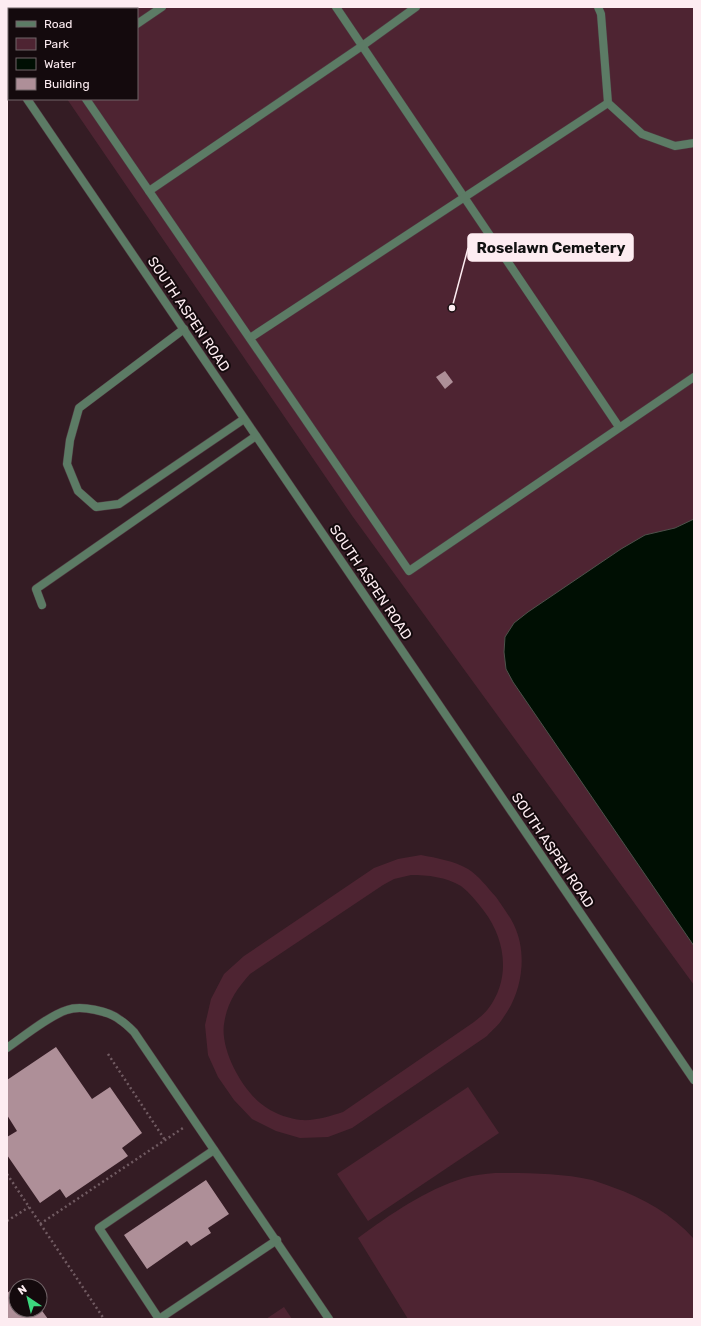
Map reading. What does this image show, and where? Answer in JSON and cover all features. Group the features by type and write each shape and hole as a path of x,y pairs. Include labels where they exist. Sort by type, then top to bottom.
{"street":[{"path":"138,23 162,7"},
{"path":"336,7 619,427"},
{"path":"149,191 362,46 416,7"},
{"path":"598,7 601,14 608,103 642,134 675,146 694,143"},
{"name":"SOUTH ASPEN ROAD","path":"28,100 694,1080"},
{"path":"87,100 409,571 694,376"},
{"path":"250,338 608,103"},
{"path":"184,330 79,408 70,440 67,464 78,491 96,507 119,504 244,419"},
{"path":"42,604 36,589 256,436"},
{"path":"7,1048 53,1017 68,1009 85,1009 102,1012 119,1019 134,1032 277,1240 329,1319"},
{"path":"214,1150 99,1228 159,1319 277,1240"}],"path":[{"path":"108,1054 165,1140"},
{"path":"40,1224 194,1120"},
{"path":"7,1174 104,1319"},
{"path":"7,1221 29,1207"}],"green space":[{"path":"7,7 694,7 694,985 353,517 68,100 138,100 138,8 8,8 8,12"},
{"path":"421,855 457,864 476,875 496,897 514,925 521,948 522,961 519,985 510,1008 500,1023 487,1036 352,1128 328,1137 300,1138 276,1131 252,1119 234,1100 218,1077 208,1055 205,1025 211,999 224,974 244,956 374,868 398,859","holes":["411,875 430,876 461,886 476,901 491,922 501,947 503,972 500,985 488,1009 474,1022 343,1112 328,1117 301,1120 283,1116 267,1108 250,1093 242,1082 235,1071 226,1047 224,1035 225,1016 236,991 250,974 383,885 394,879"]},
{"path":"468,1087 499,1133 368,1221 337,1174"},
{"path":"495,1173 532,1173 592,1180 624,1191 667,1214 694,1239 694,1319 408,1319 358,1238 396,1212 436,1189 468,1177"},
{"path":"284,1307 292,1319 266,1319"}],"water":[{"path":"694,519 694,946 513,682 506,669 504,652 505,637 514,623 528,612 621,549 645,535 675,528"}],"building":[{"path":"445,371 453,382 445,389 436,377"},
{"path":"56,1047 92,1099 110,1087 142,1133 122,1148 128,1156 66,1198 60,1189 40,1203 7,1155 7,1137 17,1131 7,1115 7,1080"},
{"path":"206,1180 229,1214 208,1228 211,1233 191,1246 187,1241 147,1269 124,1235"},
{"path":"8,1292 8,1318 48,1319 7,1319"}],"place":[{"name":"Roselawn Cemetery","path":"452,308"}]}
